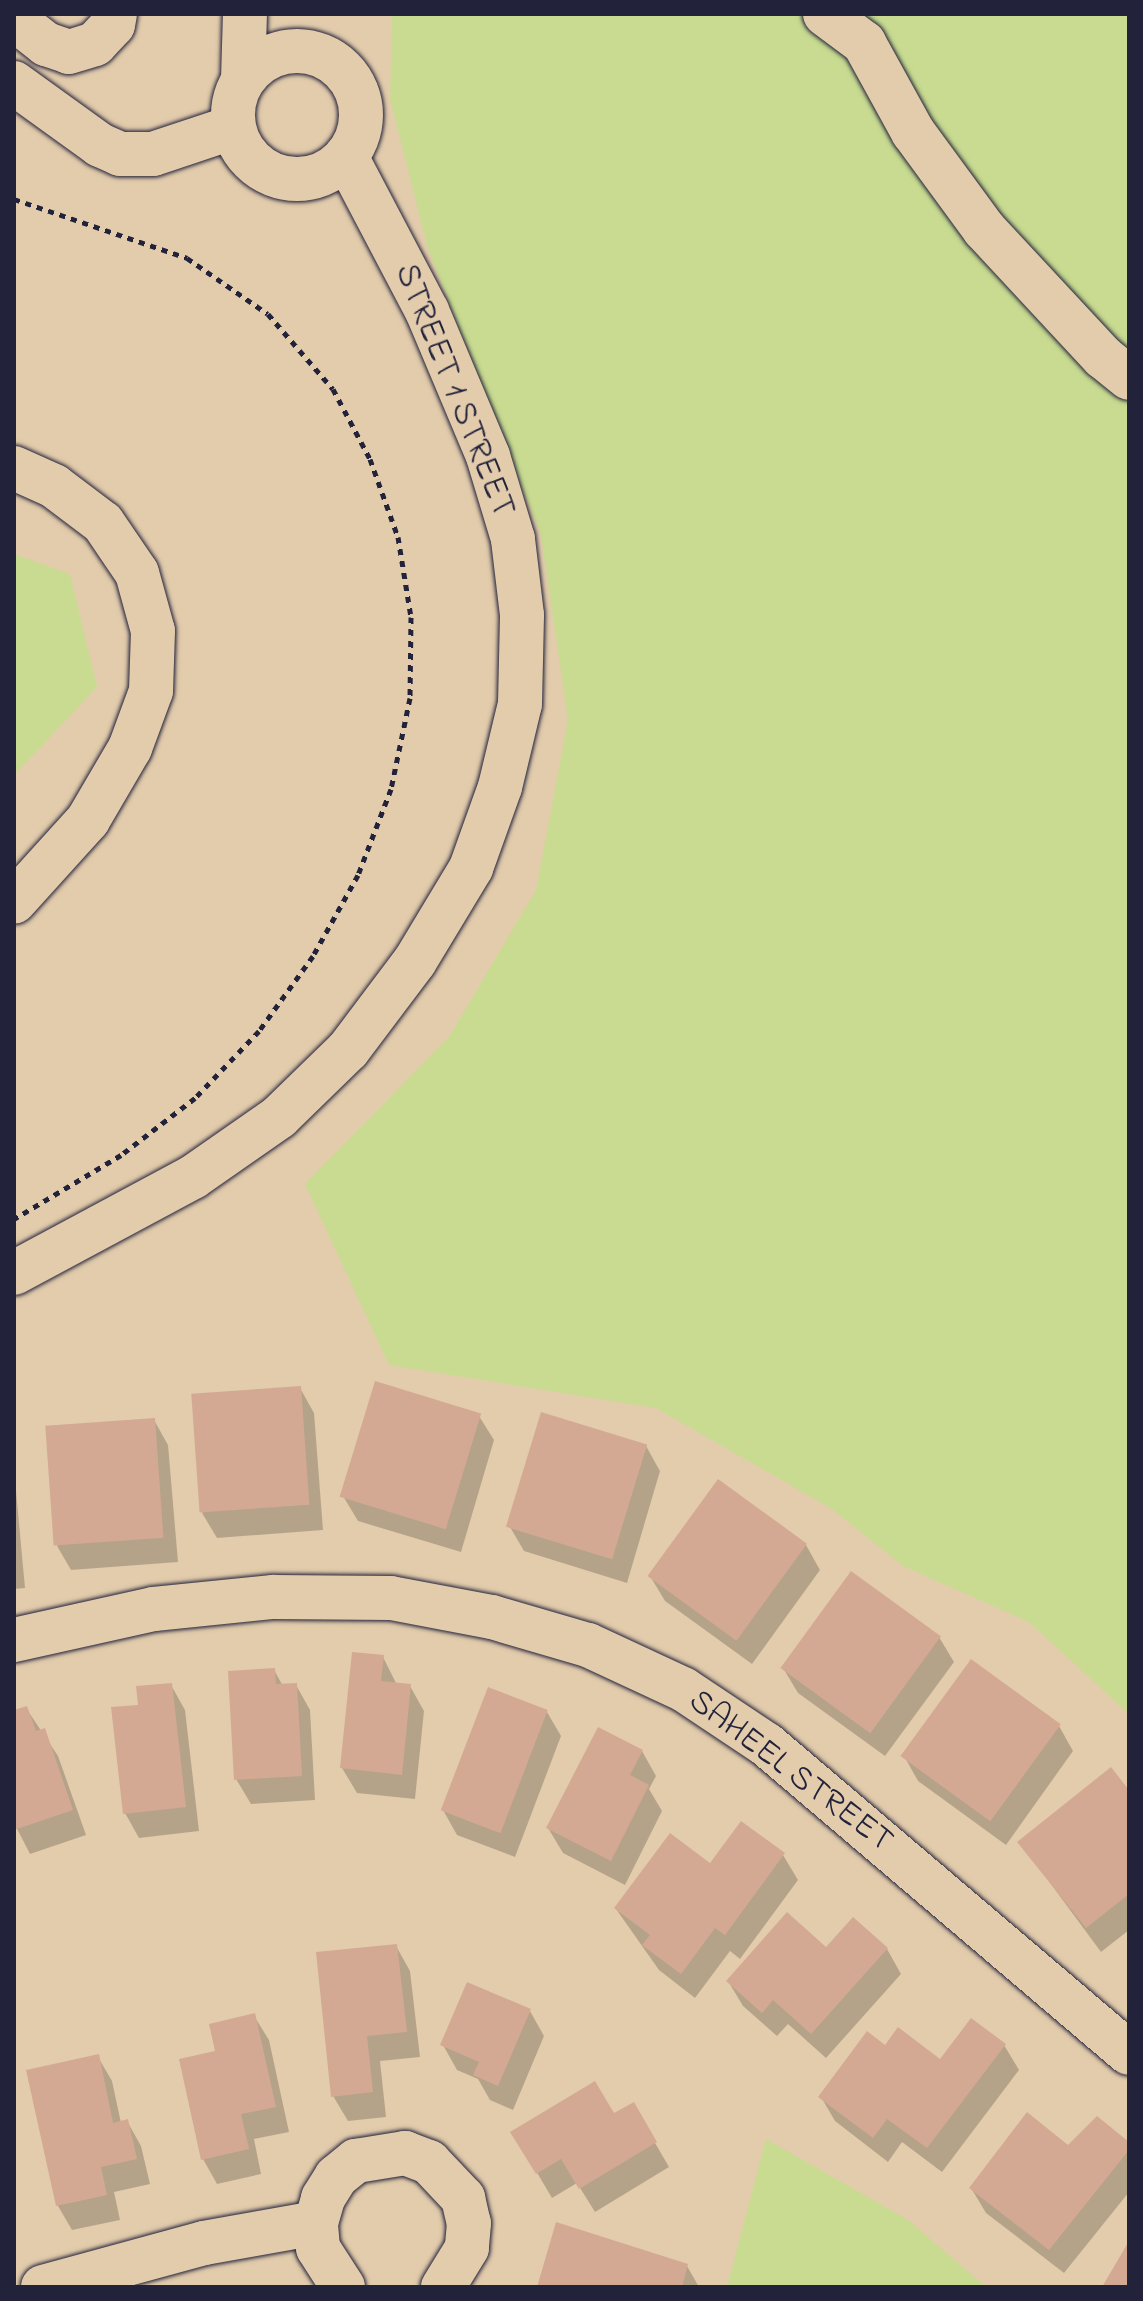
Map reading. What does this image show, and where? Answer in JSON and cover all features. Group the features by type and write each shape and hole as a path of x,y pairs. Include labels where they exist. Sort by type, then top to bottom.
{"street":[{"path":"14,19 46,44 69,52 95,44 113,25 115,14"},
{"path":"243,80 257,64 297,51 332,61 355,88 361,124 346,157 320,175 289,179 260,167 234,127 233,111 243,80 245,14"},
{"path":"266,14 297,51"},
{"path":"825,14 864,43 913,132 974,217 1103,357 1129,378"},
{"path":"14,83 100,145 120,154 153,154 234,127"},
{"name":"STREET 1 STREET","path":"14,1273 193,1177 279,1117 348,1050 415,961 471,868 500,787 520,704 522,615 513,539 488,456 427,311 346,157"},
{"path":"14,468 54,486 103,523 137,573 153,631 151,691 130,748 88,820 14,902"},
{"name":"SAHEEL STREET","path":"14,1640 154,1609 273,1597 391,1598 492,1617 588,1645 683,1689 767,1745 1129,2053"},
{"path":"343,2287 318,2248 316,2223 336,2177 356,2161 405,2153 429,2162 463,2198 469,2223 467,2248 443,2287"},
{"path":"43,2287 204,2243 316,2223"}],"path":[{"path":"14,199 187,258 268,314 333,389 370,459 398,537 411,617 410,698 391,789 358,875 313,956 259,1031 195,1098 121,1155 14,1219"}],"green space":[{"path":"392,14 1129,14 1129,1714 1029,1622 903,1566 832,1509 656,1408 389,1365 305,1184 449,1037 536,890 568,720 541,535 428,249 390,99"},
{"path":"14,554 70,574 97,687 14,775"},
{"path":"766,2139 908,2220 986,2287 727,2287"}],"building":[{"path":"375,1381 481,1413 446,1529 340,1497"},
{"path":"301,1386 309,1505 200,1512 191,1394"},
{"path":"541,1412 647,1444 612,1559 506,1527"},
{"path":"155,1418 163,1538 54,1545 45,1426"},
{"path":"718,1479 807,1544 736,1641 647,1576"},
{"path":"851,1571 941,1636 870,1733 780,1668"},
{"path":"352,1652 384,1655 381,1681 411,1684 402,1775 340,1768"},
{"path":"971,1659 1061,1724 990,1821 900,1756"},
{"path":"275,1668 276,1684 297,1683 302,1776 234,1780 228,1671"},
{"path":"172,1683 186,1807 123,1814 111,1707 138,1705 136,1686"},
{"path":"488,1687 548,1710 500,1833 441,1810"},
{"path":"27,1706 36,1731 45,1728 73,1810 14,1830 14,1710"},
{"path":"598,1727 643,1750 630,1775 649,1785 611,1861 546,1828"},
{"path":"1111,1767 1129,1790 1129,1894 1086,1928 1017,1842"},
{"path":"741,1821 785,1853 725,1935 715,1928 681,1974 642,1945 650,1935 614,1908 670,1833 710,1863"},
{"path":"787,1912 826,1947 853,1917 888,1948 811,2034 773,2000 762,2013 726,1981"},
{"path":"397,1944 407,2032 367,2036 373,2092 331,2097 316,1952"},
{"path":"467,1982 531,2009 498,2086 473,2075 479,2062 440,2045"},
{"path":"255,2013 276,2107 241,2114 249,2149 201,2160 179,2059 215,2051 209,2024"},
{"path":"971,2018 1006,2044 927,2148 887,2119 873,2138 818,2097 867,2031 885,2045 898,2027 940,2059"},
{"path":"99,2054 113,2123 128,2119 137,2159 101,2167 107,2195 56,2206 26,2070"},
{"path":"595,2081 614,2113 634,2102 657,2142 579,2189 561,2159 536,2174 510,2132"},
{"path":"1027,2112 1068,2145 1097,2116 1129,2142 1129,2150 1049,2250 969,2188"},
{"path":"556,2222 688,2264 682,2287 537,2287"},
{"path":"1129,2241 1129,2287 1102,2287"}]}
